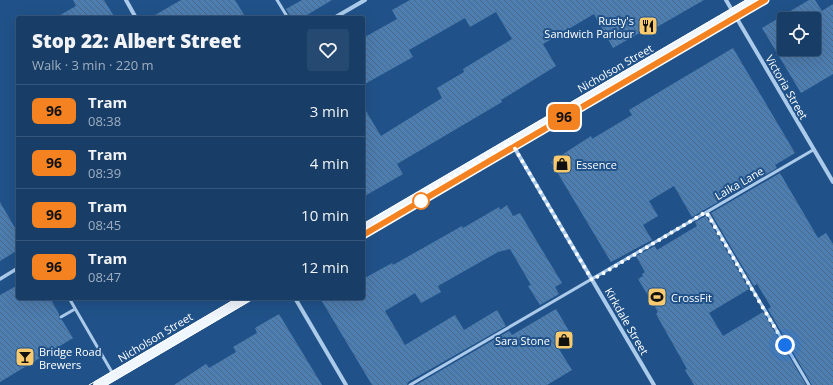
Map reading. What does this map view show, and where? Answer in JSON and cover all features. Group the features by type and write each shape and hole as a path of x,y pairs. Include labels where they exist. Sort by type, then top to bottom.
{"main road":[{"name":"Nicholson Street","path":"365,228 755,0"},
{"name":"Nicholson Street","path":"98,385 243,300"}],"street":[{"path":"126,0 135,16"},
{"path":"337,16 365,0"},
{"name":"Victoria Street","path":"726,0 813,150 832,176 833,182"},
{"name":"Kirkdale Street","path":"511,142 654,385"},
{"path":"0,279 16,269"},
{"path":"296,300 346,385"}],"lane":[{"path":"277,0 287,16"},
{"name":"Laika Lane","path":"410,385 813,150"},
{"path":"706,212 808,385"},
{"path":"70,300 114,376"},
{"path":"61,317 75,309"}],"building":[{"path":"73,0 104,0 114,16 58,16 76,6"},
{"path":"181,0 235,0 245,16 153,16"},
{"path":"302,0 332,0 305,16 290,16 286,9"},
{"path":"410,0 704,0 643,35 641,32 613,48 594,14 543,44 556,66 501,100 502,102 397,164 403,174 365,196 365,109 381,136 442,98 437,88 464,72 463,69 512,39 496,12 470,27 465,18 409,50 413,57 365,84 365,37 397,19 392,10"},
{"path":"809,0 815,0 822,11 833,4 833,74 801,93 779,56 821,56 821,12 789,12"},
{"path":"777,19 777,53 762,28"},
{"path":"733,48 795,153 775,165 777,168 692,217 674,186 649,201 658,216 643,225 652,240 611,262 551,162 591,136 592,139 632,115 629,110"},
{"path":"780,173 818,238 826,233 833,244 833,385 812,385 768,309 771,307 757,284 754,286 711,213"},
{"path":"0,202 16,230 16,251 0,261"},
{"path":"507,205 513,216 520,213 562,283 555,287 559,294 540,305 528,286 531,285 510,249 498,252 438,286 441,292 421,303 415,293 385,311 405,345 455,315 464,330 497,310 506,326 408,382 407,385 372,385 321,300 365,300 365,278 392,263 393,265 462,226 463,228 499,207 500,210"},
{"path":"706,216 749,289 709,313 723,336 763,312 806,385 694,385 685,370 687,369 656,314 658,312 638,279 643,276 642,274 645,272 636,256 655,246 657,250 697,226 695,222"},
{"path":"16,286 16,300 51,300 59,314 59,319 62,320 73,338 0,382 0,295"},
{"path":"556,309 572,336 557,346 572,370 547,385 416,385 509,331 512,335"},
{"path":"279,314 322,385 174,385 206,364 209,368 236,352 233,347 257,333 255,328"}],"tram line":[{"path":"365,223 746,0"},
{"path":"365,234 765,0"},
{"name":"96","path":"365,234 765,0"},
{"path":"89,385 234,300"},
{"path":"107,385 252,300"}],"place":[{"name":"Rusty's Sandwich Parlour","path":"648,26"},
{"name":"Essence","path":"562,164"},
{"name":"CrossFit","path":"657,297"},
{"name":"Sara Stone","path":"564,340"},
{"name":"Bridge Road Brewers","path":"25,357"}],"route":[{"path":"421,201 417,197 511,142 592,280 706,212 785,345"}]}
